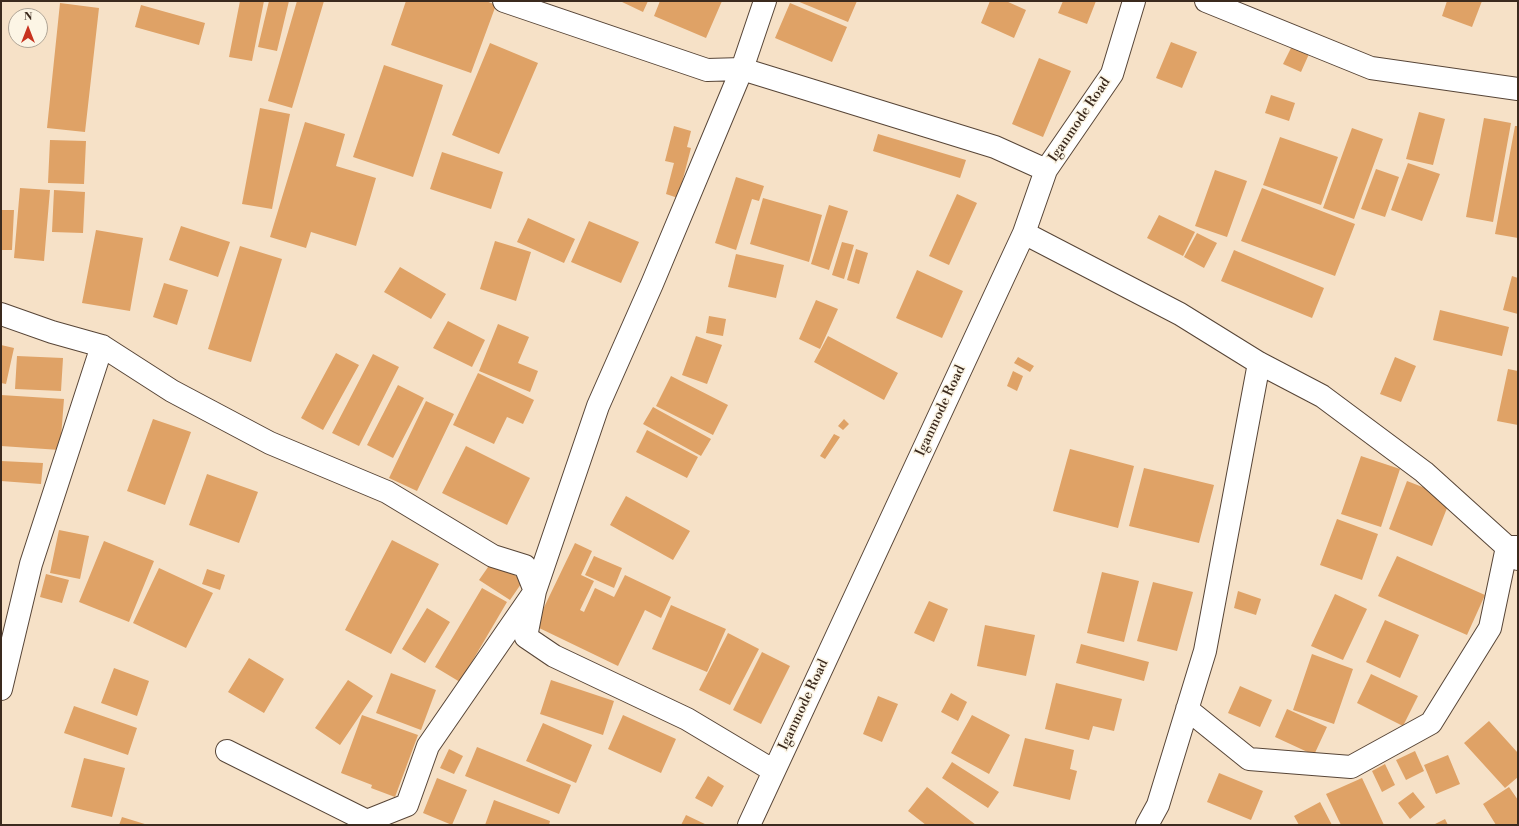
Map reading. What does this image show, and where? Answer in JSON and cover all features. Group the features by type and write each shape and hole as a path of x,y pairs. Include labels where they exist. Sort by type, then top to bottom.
{"street":[{"path":"504,1 707,70 742,69 995,147 1046,170"},
{"path":"766,1 742,69 652,284 598,406 535,591 526,637 554,656 687,720 774,771"},
{"name":"Iganmode Road","path":"749,825 1024,233 1046,170 1112,74 1134,1"},
{"path":"1206,1 1371,68 1518,89"},
{"path":"1024,233 1180,314 1259,363 1322,396 1424,472 1514,551 1490,628 1431,723 1351,767 1250,759 1187,709"},
{"path":"1,314 52,332 102,346 172,391 270,443 387,492 493,556 524,566 535,591"},
{"path":"1,689 31,564 102,346"},
{"path":"1147,825 1158,805 1205,652 1259,363"},
{"path":"227,751 371,823 407,805 428,746 535,591"}],"building":[{"path":"240,1 264,1 252,61 229,57"},
{"path":"269,1 289,1 277,51 258,47"},
{"path":"297,1 324,1 292,108 268,101"},
{"path":"406,1 486,1 496,5 471,73 391,45"},
{"path":"620,1 648,1 643,12"},
{"path":"660,1 722,1 706,38 654,16"},
{"path":"797,1 857,1 848,22"},
{"path":"990,1 1006,1 1026,10 1014,38 981,23"},
{"path":"1063,1 1096,1 1087,24 1058,13"},
{"path":"1447,1 1482,1 1472,27 1442,16"},
{"path":"60,3 99,8 85,132 47,128"},
{"path":"790,3 847,27 832,62 775,38"},
{"path":"141,5 205,23 199,45 135,27"},
{"path":"1171,42 1197,52 1182,88 1156,78"},
{"path":"490,43 538,63 499,154 452,135"},
{"path":"1292,46 1309,54 1301,72 1283,64"},
{"path":"1039,58 1071,71 1043,137 1012,124"},
{"path":"384,65 443,85 413,177 353,157"},
{"path":"1271,95 1295,103 1289,121 1265,113"},
{"path":"260,108 290,114 272,209 242,204"},
{"path":"1419,112 1445,119 1433,165 1406,159"},
{"path":"1484,118 1511,123 1493,222 1466,217"},
{"path":"305,122 345,134 336,166 376,178 356,246 311,232 306,248 270,237"},
{"path":"674,126 691,131 687,147 691,148 678,198 666,194 674,163 665,161"},
{"path":"1515,126 1518,126 1518,238 1495,234"},
{"path":"1352,128 1383,139 1354,219 1323,208"},
{"path":"878,134 966,160 960,178 873,151"},
{"path":"1280,137 1338,157 1321,205 1263,185"},
{"path":"50,140 86,141 84,184 48,183"},
{"path":"442,152 503,172 491,209 430,189"},
{"path":"1408,163 1440,174 1422,221 1391,210"},
{"path":"1376,169 1399,177 1385,217 1361,209"},
{"path":"1215,170 1247,181 1227,237 1195,226"},
{"path":"736,177 764,186 759,201 752,199 736,250 715,243"},
{"path":"20,188 50,190 44,261 14,258"},
{"path":"1262,188 1355,224 1335,276 1241,241"},
{"path":"54,190 85,192 83,233 52,232"},
{"path":"957,194 977,203 949,265 929,256"},
{"path":"763,198 822,215 809,262 750,244"},
{"path":"829,205 848,211 829,270 811,264"},
{"path":"1,210 14,210 12,250 1,250"},
{"path":"1159,215 1195,232 1183,256 1147,238"},
{"path":"528,218 575,239 564,263 517,242"},
{"path":"589,221 639,242 621,283 571,262"},
{"path":"181,226 230,242 218,277 169,260"},
{"path":"96,230 143,238 130,311 82,303"},
{"path":"1197,233 1217,243 1204,268 1184,257"},
{"path":"495,241 531,252 516,301 480,289"},
{"path":"842,242 854,245 844,279 832,275"},
{"path":"240,246 282,259 251,362 208,349"},
{"path":"856,249 868,253 859,284 847,280"},
{"path":"1234,250 1324,288 1312,318 1221,281"},
{"path":"736,254 784,265 776,298 728,287"},
{"path":"400,267 446,294 431,319 384,292"},
{"path":"917,270 963,291 942,338 896,318"},
{"path":"1512,276 1518,278 1518,314 1503,310"},
{"path":"164,283 188,290 177,325 153,317"},
{"path":"816,300 838,309 820,349 799,339"},
{"path":"1440,310 1509,327 1502,356 1433,340"},
{"path":"709,316 726,319 723,336 706,333"},
{"path":"448,321 485,340 472,367 433,348"},
{"path":"498,324 529,337 518,363 538,371 530,392 479,371"},
{"path":"696,336 722,345 707,384 682,375"},
{"path":"828,336 898,373 884,400 814,362"},
{"path":"1,345 14,348 6,384 1,383"},
{"path":"336,353 359,365 323,430 301,418"},
{"path":"373,354 399,367 359,446 332,433"},
{"path":"17,356 63,358 61,391 15,389"},
{"path":"1018,357 1034,366 1030,372 1014,363"},
{"path":"1395,357 1416,366 1401,402 1380,394"},
{"path":"1508,369 1518,371 1518,425 1497,421"},
{"path":"1013,371 1023,376 1017,391 1007,386"},
{"path":"478,373 534,400 523,424 507,417 494,444 453,425"},
{"path":"671,376 728,405 713,435 656,406"},
{"path":"398,385 424,398 393,458 367,445"},
{"path":"1,395 64,399 60,450 1,446"},
{"path":"426,401 454,414 417,491 389,478"},
{"path":"653,407 711,439 701,456 643,424"},
{"path":"153,419 191,432 165,505 127,491"},
{"path":"844,419 849,424 843,430 838,426"},
{"path":"647,430 698,457 687,478 636,452"},
{"path":"834,434 840,437 825,459 820,456"},
{"path":"466,446 530,478 507,525 442,493"},
{"path":"1070,449 1134,466 1118,528 1053,511"},
{"path":"1361,456 1400,469 1381,527 1341,514"},
{"path":"1,461 43,463 41,484 1,481"},
{"path":"1144,468 1214,485 1199,543 1129,526"},
{"path":"207,474 258,492 239,543 189,525"},
{"path":"1407,481 1451,498 1432,546 1389,529"},
{"path":"626,496 690,531 673,560 610,525"},
{"path":"1337,519 1378,534 1362,580 1320,565"},
{"path":"59,530 89,536 80,579 50,573"},
{"path":"392,540 439,564 391,654 345,630"},
{"path":"104,541 154,561 129,622 79,602"},
{"path":"575,543 592,551 581,575 594,581 580,610 584,612 595,588 614,597 625,575 671,597 661,618 645,610 618,666 535,626"},
{"path":"594,556 622,568 614,588 585,575"},
{"path":"1397,556 1485,595 1467,635 1378,596"},
{"path":"493,560 523,581 510,600 479,580"},
{"path":"159,568 213,593 186,648 133,623"},
{"path":"207,569 225,575 220,590 202,584"},
{"path":"1102,572 1139,581 1124,642 1087,633"},
{"path":"46,574 69,580 62,603 40,597"},
{"path":"1153,582 1193,592 1177,651 1137,641"},
{"path":"482,588 507,602 460,682 435,667"},
{"path":"1238,591 1261,599 1256,615 1234,608"},
{"path":"1335,594 1367,609 1343,660 1311,646"},
{"path":"929,601 948,609 934,642 914,633"},
{"path":"671,605 726,629 707,672 652,649"},
{"path":"427,608 450,622 425,663 402,649"},
{"path":"1385,620 1419,635 1400,678 1366,662"},
{"path":"985,625 1035,635 1026,676 977,666"},
{"path":"728,633 759,649 730,705 699,690"},
{"path":"1081,644 1149,662 1144,681 1076,663"},
{"path":"762,652 790,666 761,724 733,710"},
{"path":"1312,654 1353,669 1334,724 1293,710"},
{"path":"249,658 284,679 264,713 228,692"},
{"path":"114,668 149,681 137,716 101,703"},
{"path":"391,673 436,690 421,730 376,713"},
{"path":"1371,674 1418,696 1403,726 1357,703"},
{"path":"348,680 373,696 340,745 315,728"},
{"path":"551,680 614,701 603,735 540,714"},
{"path":"1056,683 1122,699 1114,731 1093,726 1089,740 1045,729"},
{"path":"1240,686 1272,700 1260,727 1228,713"},
{"path":"951,693 967,702 958,721 941,712"},
{"path":"878,696 898,704 882,742 863,734"},
{"path":"74,706 137,728 128,755 64,733"},
{"path":"1287,709 1327,727 1314,755 1275,737"},
{"path":"362,715 418,735 395,797 371,788 372,785 341,773"},
{"path":"623,715 676,739 661,773 608,749"},
{"path":"972,715 1010,735 989,774 951,753"},
{"path":"1489,721 1518,753 1518,777 1505,788 1464,743"},
{"path":"543,723 592,745 576,783 526,761"},
{"path":"1025,738 1074,750 1070,769 1077,771 1070,800 1013,786"},
{"path":"477,747 571,785 559,814 465,776"},
{"path":"449,749 463,756 454,774 440,768"},
{"path":"1415,751 1424,771 1406,780 1396,760"},
{"path":"1448,755 1460,784 1436,794 1424,765"},
{"path":"84,758 125,768 112,817 71,807"},
{"path":"952,762 999,792 988,808 942,778"},
{"path":"1385,764 1395,785 1382,792 1372,771"},
{"path":"1219,773 1263,791 1251,820 1207,802"},
{"path":"708,776 724,786 712,807 695,798"},
{"path":"437,778 467,790 452,825 423,813"},
{"path":"1362,778 1384,825 1341,825 1326,794"},
{"path":"927,787 976,825 926,825 908,811"},
{"path":"1509,787 1518,800 1518,823 1515,825 1496,825 1483,804"},
{"path":"1413,792 1425,807 1410,819 1398,803"},
{"path":"494,800 550,821 549,825 485,825"},
{"path":"1320,802 1332,825 1299,825 1294,816"},
{"path":"686,815 707,825 681,825"},
{"path":"122,817 148,825 119,825"},
{"path":"1445,819 1448,825 1433,825"}]}
